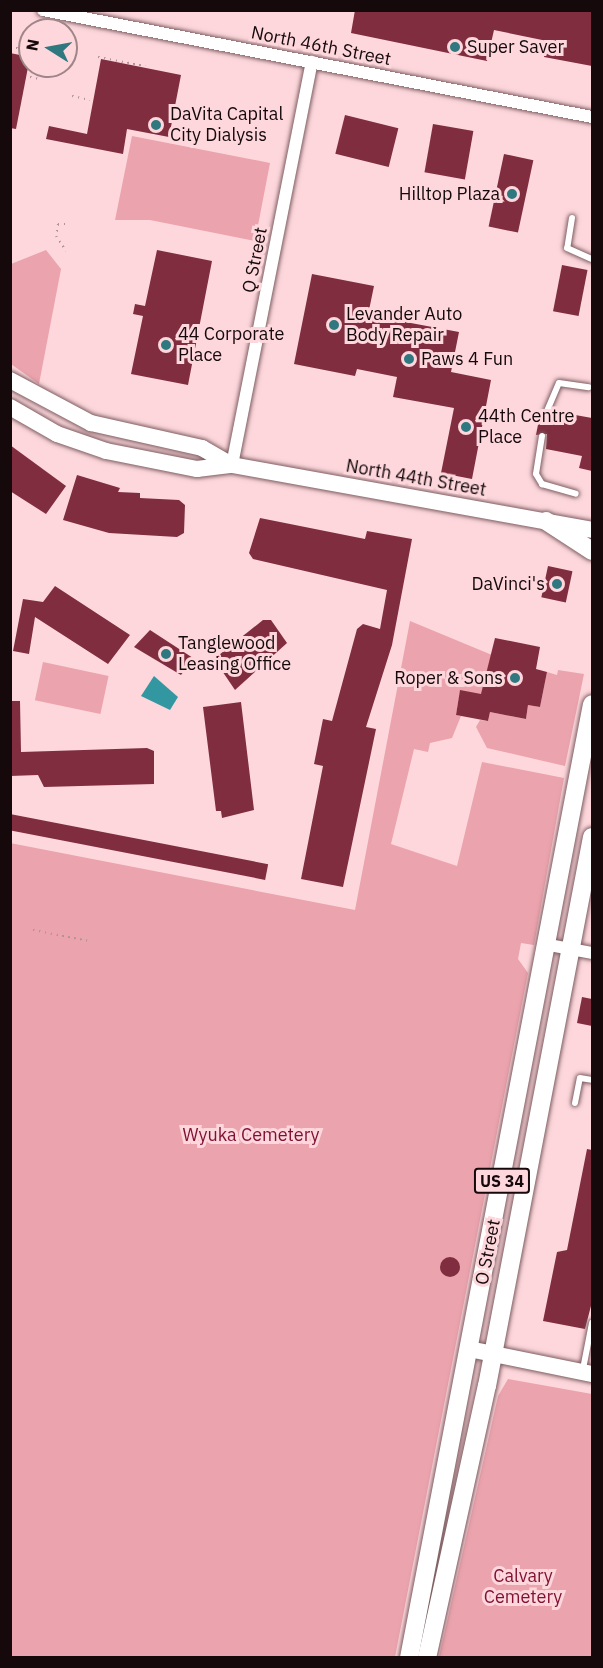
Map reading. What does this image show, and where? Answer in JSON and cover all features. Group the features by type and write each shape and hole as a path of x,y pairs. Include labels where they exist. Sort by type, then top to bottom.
{"main road":[{"name":"North 44th Street","path":"10,380 91,423 202,448 232,465"},
{"name":"North 44th Street","path":"10,407 57,434 106,451 197,469 232,465 592,530"},
{"path":"546,521 592,551"},
{"name":"O Street","path":"409,1658 549,945 592,704"},
{"name":"O Street","path":"428,1658 493,1354 573,949 592,837"},
{"path":"469,1349 588,1373"}],"street":[{"name":"North 46th Street","path":"44,10 592,117"},
{"name":"Q Street","path":"232,465 312,62"},
{"path":"549,945 592,953"}],"lane":[{"path":"572,218 567,248 592,259"},
{"path":"547,411 559,382 589,387"},
{"path":"542,436 536,474 542,484 576,494"},
{"path":"575,1103 580,1078 592,1080"},
{"path":"588,1373 592,1323"}],"path":[{"path":"98,57 145,66"},
{"path":"34,78 39,79"},
{"path":"72,96 90,100"},
{"path":"65,224 58,224 56,236 66,251"},
{"path":"33,930 89,941"}],"green space":[{"path":"132,136 270,163 255,241 150,220 115,220"},
{"path":"46,250 61,269 39,384 11,364 11,264"},
{"name":"Wyuka Cemetery","path":"410,621 492,655 483,695 460,691 456,715 461,716 452,738 430,743 428,752 414,749 391,844 457,866 482,762 564,778 534,945 521,943 518,959 528,973 395,1657 11,1657 10,843 355,910"},
{"path":"43,662 109,676 100,714 35,700"},
{"path":"558,670 584,674 565,766 487,748 476,727 480,720 488,721 490,712 526,719 528,705 540,707 547,672 557,675"},
{"name":"Calvary Cemetery","path":"508,1379 592,1394 592,1657 439,1657 498,1396"}],"water":[{"path":"154,676 178,697 170,710 141,696"}],"building":[{"path":"355,10 592,10 592,66 544,57 547,41 494,30 487,61 351,33"},
{"path":"10,53 18,55 18,78 26,78 16,129 10,128"},
{"path":"101,59 181,75 169,137 127,129 123,154 46,139 49,126 87,134"},
{"path":"345,115 398,128 389,167 335,154"},
{"path":"433,124 473,131 465,179 424,172"},
{"name":"Hilltop Plaza","path":"504,154 533,160 518,233 489,226"},
{"name":"44 Corporate Place","path":"157,250 212,261 188,385 131,374 143,316 133,314 135,304 145,306"},
{"path":"562,265 588,270 579,316 553,311"},
{"path":"312,274 374,286 368,315 459,332 451,372 491,380 472,479 441,473 454,408 393,397 397,377 357,369 355,376 294,364"},
{"path":"541,409 545,416 553,411 592,418 592,471 579,468 582,456 546,449 547,434 536,435"},
{"path":"10,445 66,486 46,514 10,491"},
{"path":"77,475 120,488 118,492 140,493 140,498 179,500 185,505 184,533 177,537 109,533 63,520"},
{"path":"260,518 365,539 367,531 412,539 392,645 366,727 376,729 343,887 301,879 323,766 314,764 323,719 332,721 357,629 363,624 380,629 387,590 253,559 249,553"},
{"name":"DaVinci's","path":"548,566 572,571 566,602 541,597"},
{"path":"55,586 130,635 108,664 35,617 29,654 13,651 23,599 43,602"},
{"path":"263,620 271,620 287,643 235,690 214,659"},
{"name":"Tanglewood Leasing Office","path":"150,630 193,658 181,675 134,647"},
{"name":"Roper & Sons","path":"495,638 540,647 536,669 547,672 540,707 528,705 526,719 490,712 488,721 456,715 460,690 481,694"},
{"path":"10,701 20,701 21,752 147,748 154,751 154,784 44,787 38,775 10,776"},
{"path":"241,702 254,810 222,818 221,811 216,811 203,707"},
{"path":"10,814 268,864 265,880 10,830"},
{"path":"582,997 592,999 592,1026 577,1023"},
{"path":"587,1149 592,1150 592,1302 585,1329 543,1321 557,1252 567,1250"},
{"path":"450,1257 457,1260 460,1267 457,1274 450,1277 443,1274 440,1267 443,1260"}],"place":[{"name":"Super Saver","path":"455,47"},
{"name":"DaVita Capital City Dialysis","path":"156,125"},
{"name":"Hilltop Plaza","path":"512,194"},
{"name":"Levander Auto Body Repair","path":"334,325"},
{"name":"44 Corporate Place","path":"166,345"},
{"name":"Paws 4 Fun","path":"409,359"},
{"name":"44th Centre Place","path":"466,427"},
{"name":"DaVinci's","path":"557,584"},
{"name":"Tanglewood Leasing Office","path":"166,654"},
{"name":"Roper & Sons","path":"515,678"}]}
